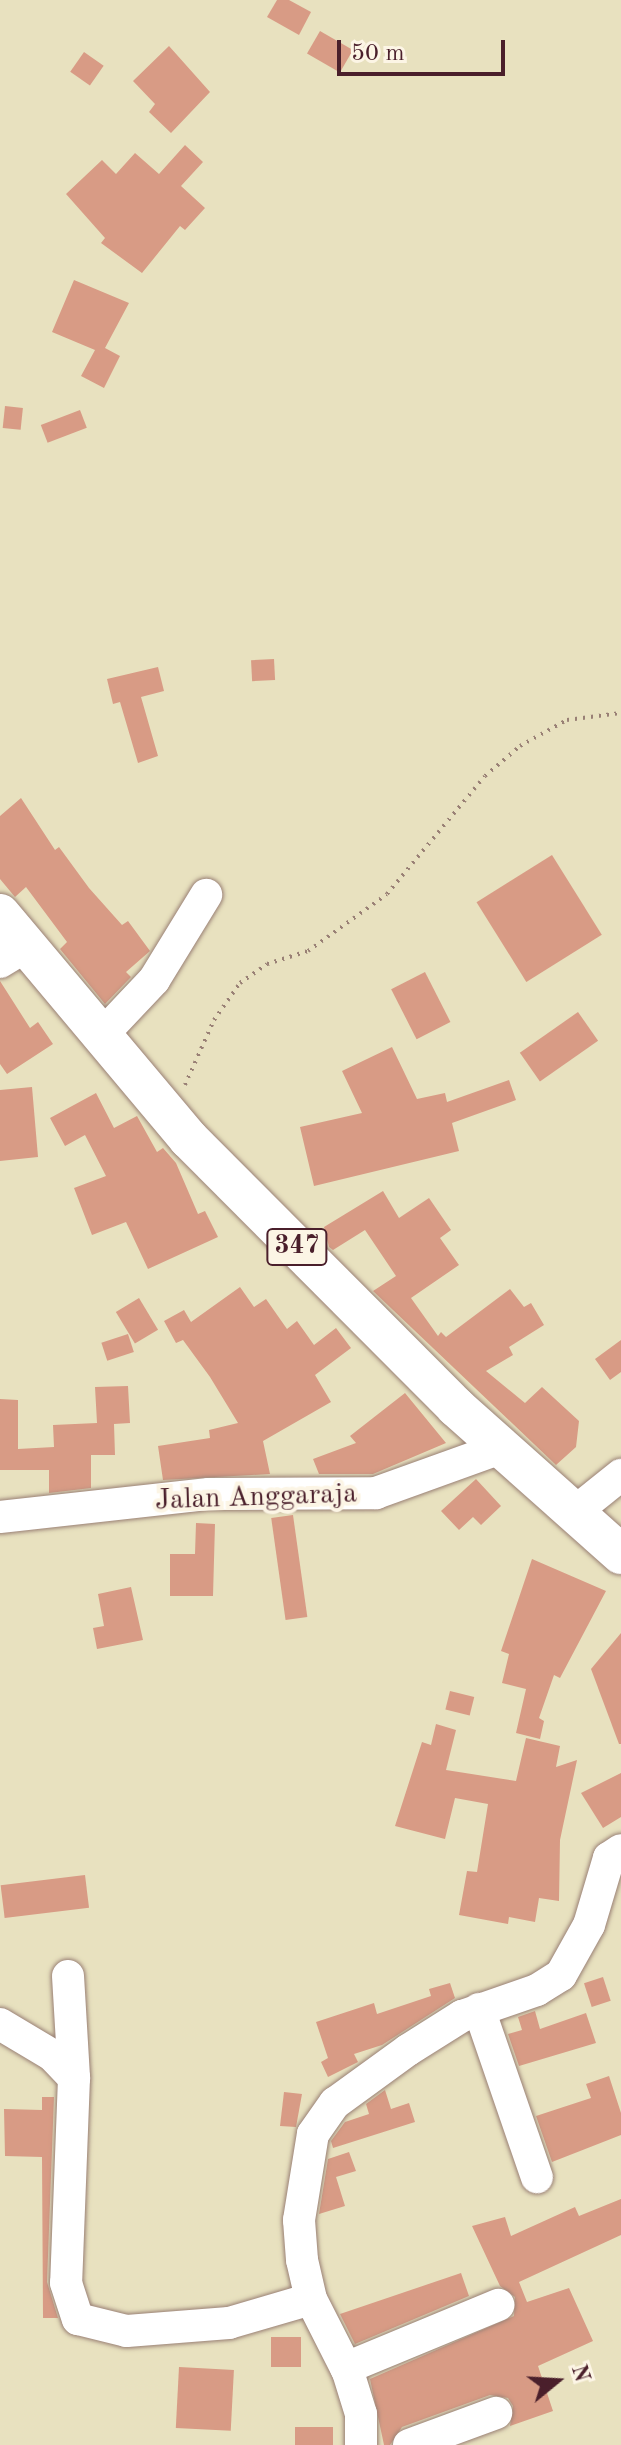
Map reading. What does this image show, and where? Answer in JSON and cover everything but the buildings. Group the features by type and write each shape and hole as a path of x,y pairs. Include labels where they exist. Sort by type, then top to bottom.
{"main road":[{"name":"347","path":"0,914 13,954 102,1035 170,1117 456,1407 621,1554"}],"street":[{"path":"102,1035 154,980 206,895"},
{"name":"Jalan Anggaraja","path":"0,1517 209,1494 376,1493 504,1447"},
{"path":"576,1511 621,1475"},
{"path":"361,2445 361,2414 346,2368 311,2299 299,2220 313,2134 335,2103 408,2050 479,2009 537,1990 561,1975 589,1925 609,1858 621,1850"},
{"path":"68,1976 74,2078 66,2283 78,2319 101,2328 142,2330 229,2323 311,2299"},
{"path":"479,2009 537,2177"},
{"path":"0,2024 52,2055 74,2078"},
{"path":"346,2368 498,2305"},
{"path":"409,2445 496,2413"}],"path":[{"path":"170,1117 214,1020 240,983 267,964 308,951 387,894 485,776 520,746 567,720 621,713"}]}
